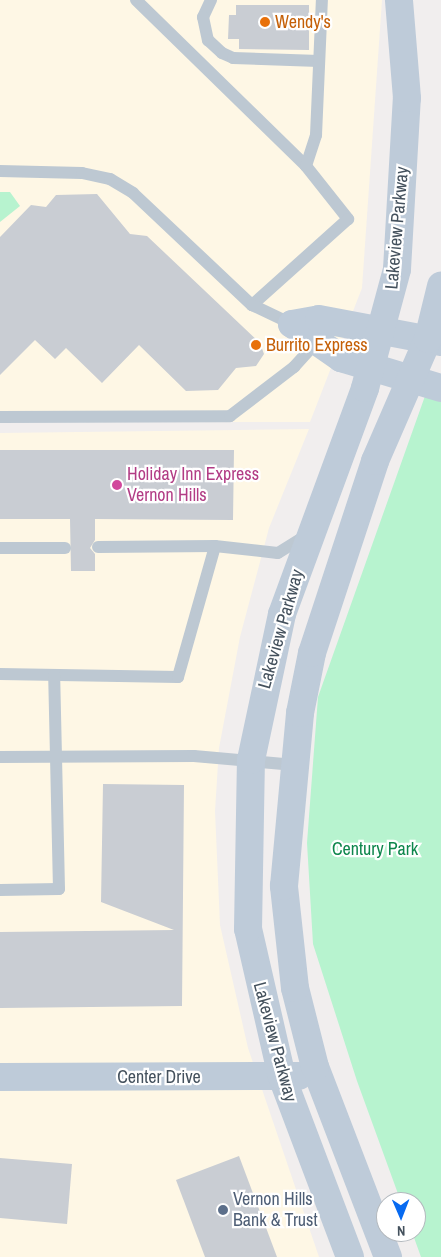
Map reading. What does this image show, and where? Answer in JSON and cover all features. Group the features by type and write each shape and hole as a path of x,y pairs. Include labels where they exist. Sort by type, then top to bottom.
{"street":[{"name":"Lakeview Parkway","path":"350,1257 282,1077 248,929 251,760 271,651 368,367 384,328 398,269 407,98 398,0"},
{"name":"Lakeview Parkway","path":"388,1257 318,1074 295,988 286,923 284,886 300,713 320,624 376,461 411,378 434,341 441,286"},
{"path":"292,324 319,319 384,328 434,341"},
{"path":"292,324 315,344 368,367 441,388"},
{"name":"Center Drive","path":"0,1077 282,1077 318,1074"}],"lane":[{"path":"211,0 202,17 208,40 222,53 233,58 319,61"},
{"path":"306,166 316,135 321,0"},
{"path":"142,2 306,166 348,220 252,305"},
{"path":"0,171 82,173 110,178 133,193 252,305 292,324"},
{"path":"0,417 230,416 294,367 315,344"},
{"path":"98,547 215,546 278,553 311,532"},
{"path":"0,674 178,677 215,546"},
{"path":"0,548 65,548"},
{"path":"0,890 59,889 53,757 54,674"},
{"path":"0,757 251,760 295,766"}],"shaded area":[{"path":"0,0 382,0 362,288 310,422 0,422"},
{"path":"309,429 269,528 240,637 219,748 215,811 220,925 248,1048 319,1257 0,1257 0,433"}],"green space":[{"path":"0,192 10,192 20,206 0,222"},
{"name":"Century Park","path":"425,396 441,396 441,1257 421,1257 416,1242 426,1242 426,1192 397,1192 357,1081 313,944 307,843 318,697"}],"building":[{"name":"Wendy's","path":"236,5 309,5 309,50 239,49 239,39 228,39 229,15 236,15"},
{"path":"97,194 130,234 147,236 260,343 264,354 256,366 236,368 218,390 186,391 139,345 102,383 66,348 55,359 35,340 0,375 0,237 31,205 46,207 56,195"},
{"name":"Holiday Inn Express Vernon Hills","path":"0,450 234,450 233,520 95,519 95,540 90,548 95,554 95,571 71,571 70,519 0,519"},
{"path":"103,784 184,785 182,1006 0,1008 0,932 174,930 101,902"},
{"name":"Vernon Hills Bank & Trust","path":"239,1156 277,1257 205,1257 176,1180"},
{"path":"0,1158 72,1164 67,1224 0,1218"}],"place":[{"name":"Wendy's","path":"265,22"},
{"name":"Burrito Express","path":"256,345"},
{"name":"Holiday Inn Express Vernon Hills","path":"117,485"},
{"name":"Vernon Hills Bank & Trust","path":"223,1210"}]}
